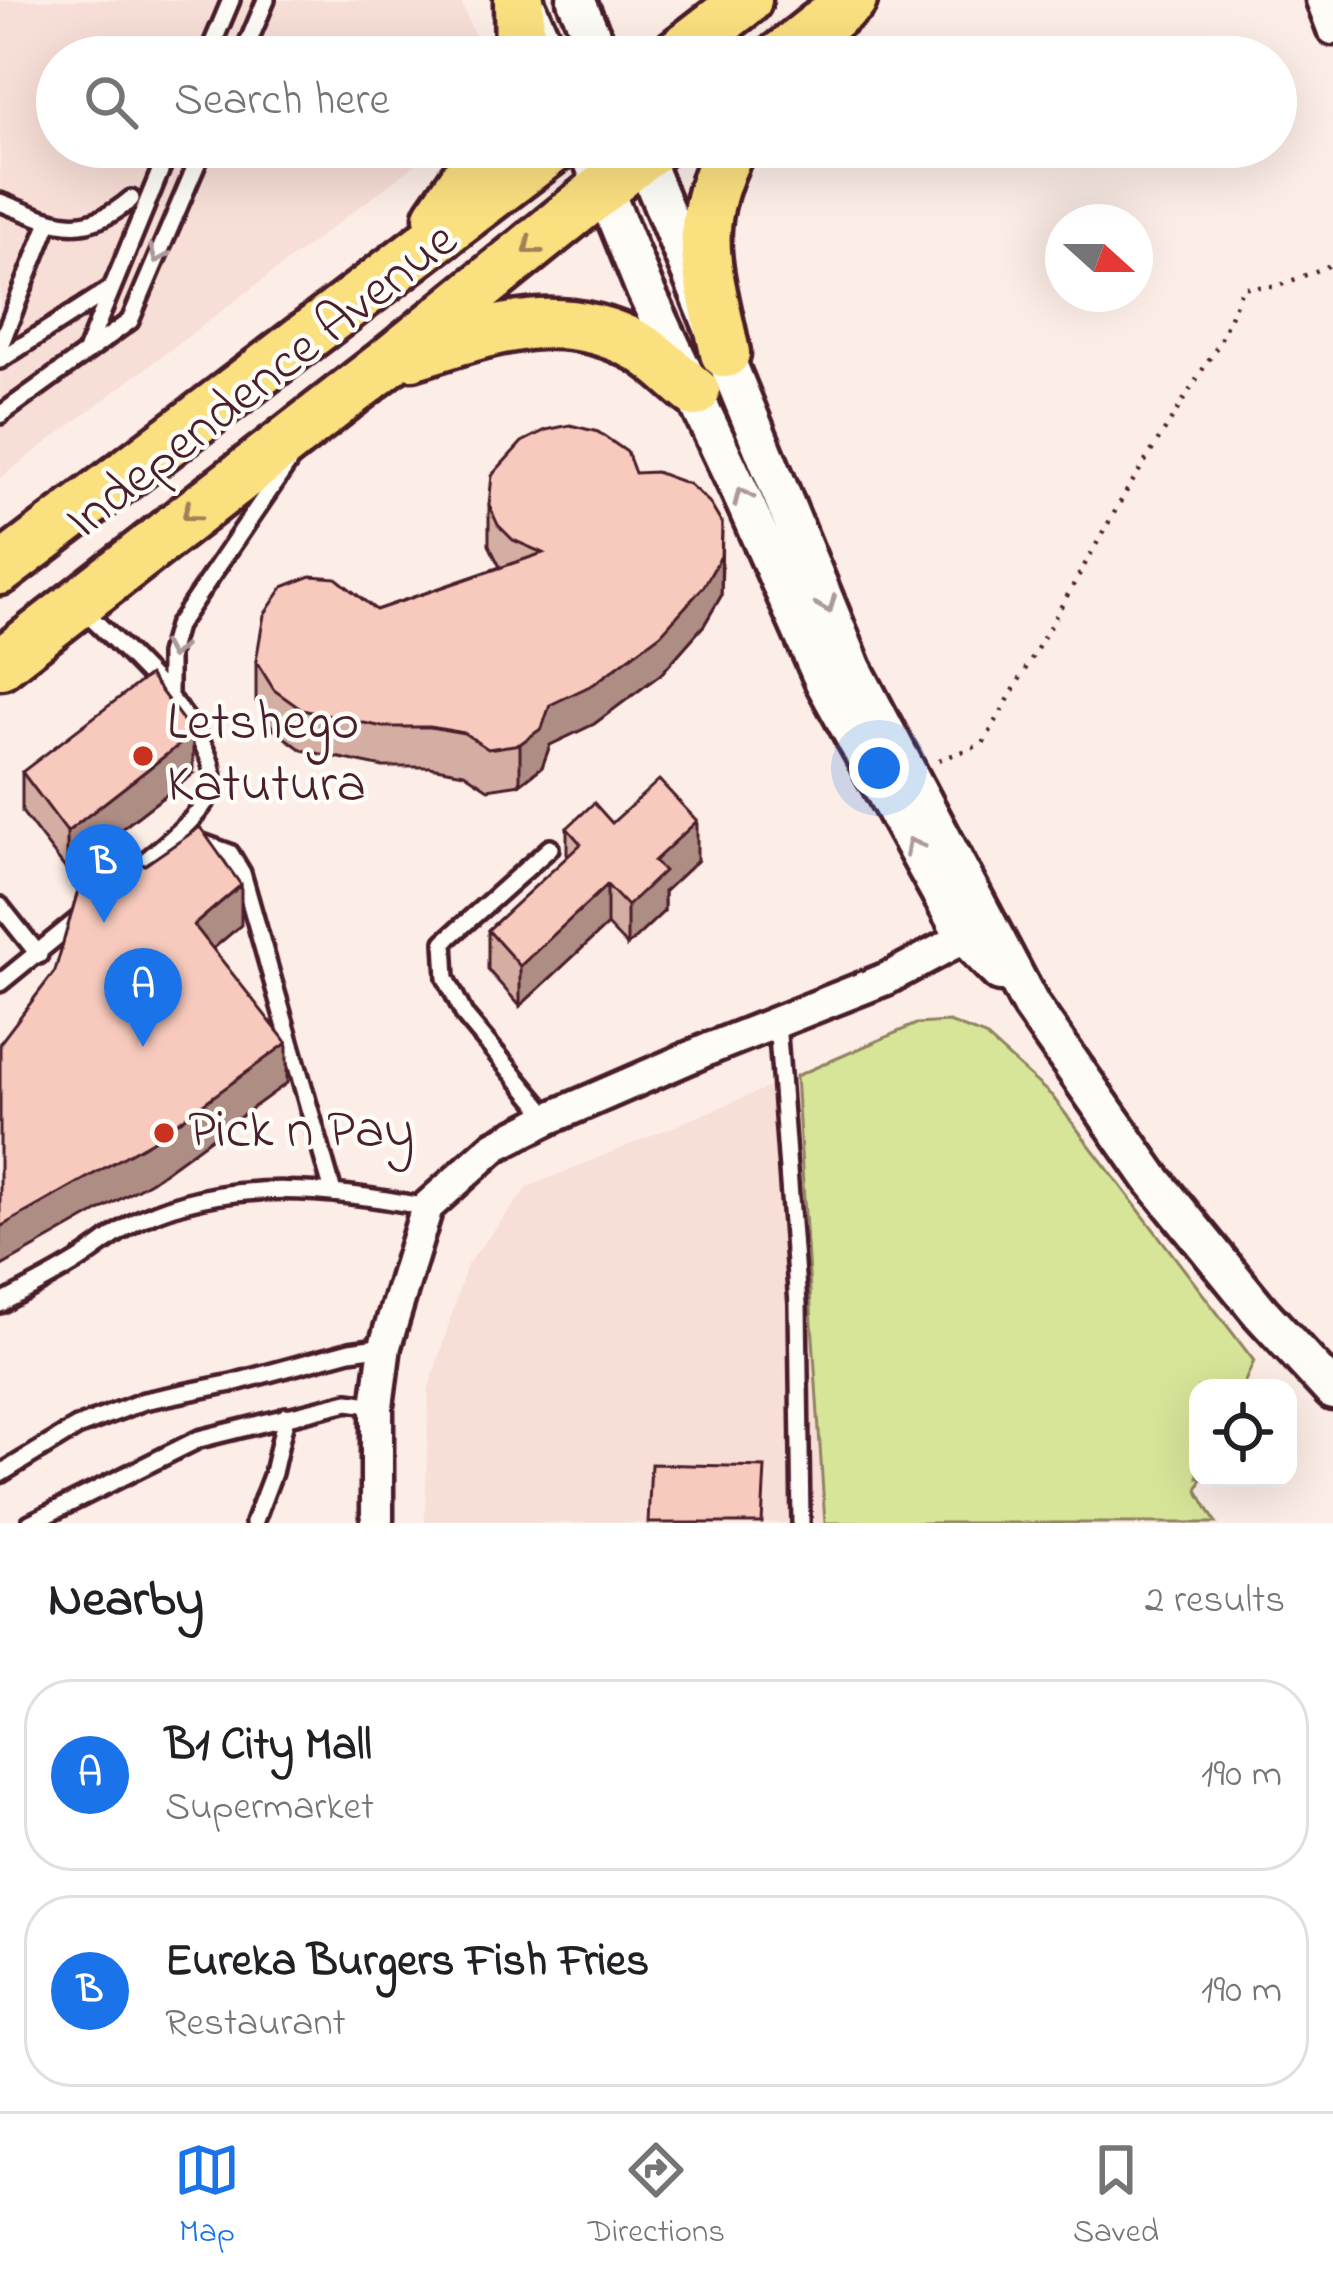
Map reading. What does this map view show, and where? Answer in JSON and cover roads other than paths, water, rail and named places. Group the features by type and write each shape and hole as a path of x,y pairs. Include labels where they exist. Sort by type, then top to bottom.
{"main road":[{"path":"520,36 521,0"},
{"path":"701,36 747,0"},
{"path":"807,36 852,0"},
{"path":"412,255 472,168"},
{"name":"Independence Avenue","path":"0,570 527,168"},
{"name":"Independence Avenue","path":"0,664 386,364 595,168"},
{"path":"723,168 709,202 703,242 725,353"},
{"path":"386,364 544,321 588,327 639,346 694,392"}],"street":[{"path":"521,0 539,36"},
{"path":"576,0 592,36"},
{"path":"1322,0 1333,29"},
{"path":"595,168 645,290 824,682 976,931 1151,1178 1260,1312 1333,1391"},
{"path":"652,168 853,669 906,772 976,931"},
{"path":"377,1523 377,1406 385,1346 427,1207 495,1146 550,1118 888,978 976,931"}],"lane":[{"path":"216,36 231,0"},
{"path":"251,36 266,0"},
{"path":"86,352 161,168"},
{"path":"0,416 130,321 195,168"},
{"path":"0,202 75,227 90,225 131,199"},
{"path":"0,346 49,222"},
{"path":"0,360 112,288"},
{"path":"169,695 169,653 177,626 325,412"},
{"path":"78,605 169,695 197,736 214,774 202,807 107,893"},
{"path":"159,848 192,840 216,846 230,853 242,873 333,1192"},
{"path":"550,848 445,942 446,978 465,1016 550,1118"},
{"path":"0,907 39,955"},
{"path":"0,983 90,909"},
{"path":"777,1022 798,1304 801,1523"},
{"path":"0,1304 73,1264 142,1218 240,1192 292,1188 427,1207"},
{"path":"0,1474 77,1426 144,1401 385,1346"},
{"path":"30,1523 199,1439 348,1402 377,1406"},
{"path":"254,1523 273,1473 286,1416"}],"place":[{"name":"Letshego Katutura","path":"143,756"},
{"name":"Eureka Burgers Fish Fries","path":"104,923"},
{"name":"B1 City Mall","path":"143,1047"},
{"name":"Pick n Pay","path":"164,1133"}]}
